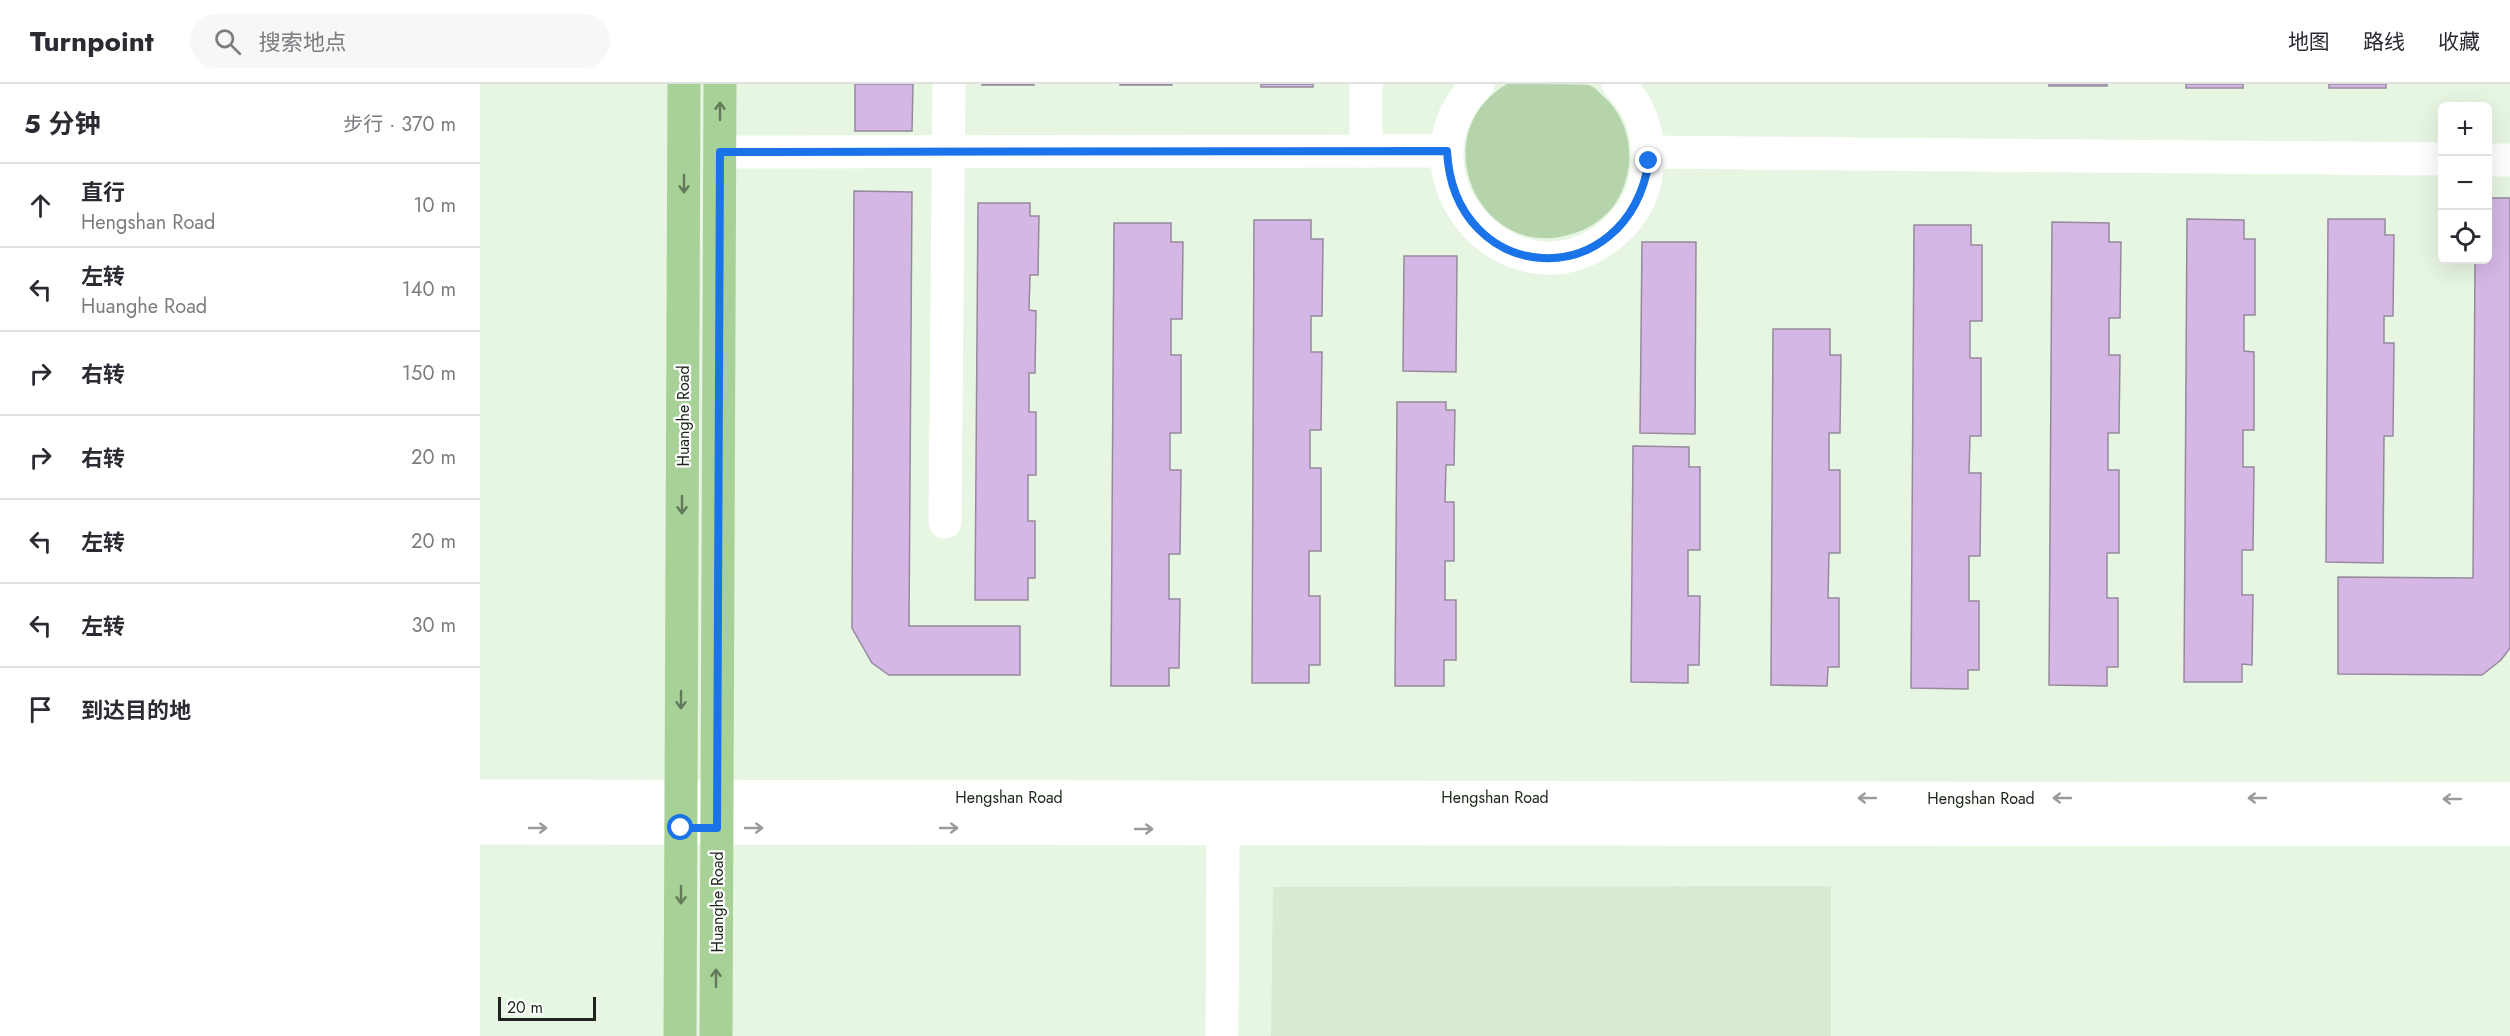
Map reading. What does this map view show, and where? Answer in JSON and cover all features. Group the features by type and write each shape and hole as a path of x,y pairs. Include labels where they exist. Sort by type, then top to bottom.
{"main road":[{"name":"Huanghe Road","path":"680,1036 684,84"},
{"name":"Huanghe Road","path":"716,1036 720,84"}],"street":[{"path":"945,522 949,84"},
{"path":"1366,84 1366,151"},
{"path":"1478,84 1458,111 1450,131 1447,151 1448,172 1454,193 1476,228 1492,241 1511,251 1534,257 1558,257 1582,252 1603,241 1621,226 1636,207 1645,184 1647,136 1640,114 1627,93 1618,84"},
{"path":"720,152 1447,151"},
{"path":"1648,152 2438,159"},
{"path":"2492,160 2510,160"},
{"name":"Hengshan Road","path":"480,796 2510,799"},
{"name":"Hengshan Road","path":"480,828 2510,830"},
{"path":"1222,1036 1223,829"}],"shaded area":[{"path":"1507,84 1589,85 1613,107 1621,119 1629,147 1627,177 1615,204 1598,222 1575,233 1542,238 1513,231 1490,214 1474,190 1466,162 1468,133 1481,106"},
{"path":"1831,886 1831,1036 1271,1036 1273,887"}],"building":[{"path":"855,84 913,84 912,131 855,131"},
{"path":"1034,84 1034,85 982,85"},
{"path":"1172,84 1172,85 1120,85"},
{"path":"1261,84 1313,84 1313,87 1261,87"},
{"path":"2049,84 2107,84 2107,86 2049,86"},
{"path":"2186,84 2243,84 2243,88 2186,88"},
{"path":"2329,84 2386,84 2386,88 2329,88"},
{"path":"854,191 912,192 909,626 1020,626 1020,675 889,675 872,663 852,628"},
{"path":"2492,198 2510,198 2510,648 2501,660 2482,675 2338,674 2338,577 2473,578 2475,264 2492,264"},
{"path":"978,203 1030,203 1030,216 1039,216 1038,275 1030,275 1029,310 1036,311 1035,373 1029,373 1029,412 1036,412 1036,475 1028,475 1028,521 1035,521 1035,578 1028,578 1028,600 975,600"},
{"path":"2187,219 2244,220 2244,239 2255,239 2255,315 2244,315 2244,351 2254,352 2254,430 2243,430 2243,467 2254,467 2253,550 2242,550 2242,595 2253,595 2252,665 2242,664 2242,682 2184,682"},
{"path":"2328,219 2385,219 2385,235 2394,235 2393,316 2384,316 2384,343 2394,343 2393,436 2384,436 2383,563 2326,562"},
{"path":"1254,220 1311,220 1311,239 1323,239 1322,316 1311,316 1311,352 1322,352 1321,430 1310,430 1310,468 1321,468 1321,551 1309,551 1309,596 1320,596 1320,665 1309,665 1309,683 1252,683"},
{"path":"2052,222 2109,223 2109,242 2121,242 2120,318 2109,318 2109,355 2120,355 2119,433 2108,433 2108,470 2119,470 2119,553 2107,553 2107,598 2118,598 2118,667 2107,667 2107,686 2049,685"},
{"path":"1114,223 1171,223 1171,242 1183,242 1182,319 1171,319 1171,355 1181,355 1181,433 1170,433 1170,470 1181,470 1180,554 1169,554 1169,599 1180,599 1179,668 1169,668 1169,686 1111,686"},
{"path":"1914,225 1971,225 1971,245 1982,245 1982,321 1970,321 1970,358 1981,358 1981,436 1970,436 1969,473 1981,473 1980,556 1969,556 1969,601 1979,601 1979,670 1968,670 1968,689 1911,688"},
{"path":"1642,242 1696,242 1695,434 1640,433"},
{"path":"1404,256 1457,256 1456,372 1403,371"},
{"path":"1773,329 1830,329 1830,355 1841,355 1840,433 1829,433 1829,470 1840,470 1840,553 1829,553 1828,598 1839,598 1839,667 1828,667 1827,686 1771,685"},
{"path":"1397,402 1446,402 1446,410 1455,410 1454,465 1446,465 1445,502 1454,502 1454,561 1445,561 1445,600 1456,600 1456,660 1444,660 1444,686 1395,686"},
{"path":"1633,446 1689,447 1689,467 1700,467 1700,550 1688,550 1688,596 1700,596 1699,665 1688,665 1688,683 1631,682"}],"route":[{"path":"681,828 717,828 720,152 1447,151 1448,172 1454,193 1463,211 1476,228 1492,241 1511,251 1534,257 1558,257 1582,252 1603,241 1621,226 1636,207 1645,184 1649,161"}]}
